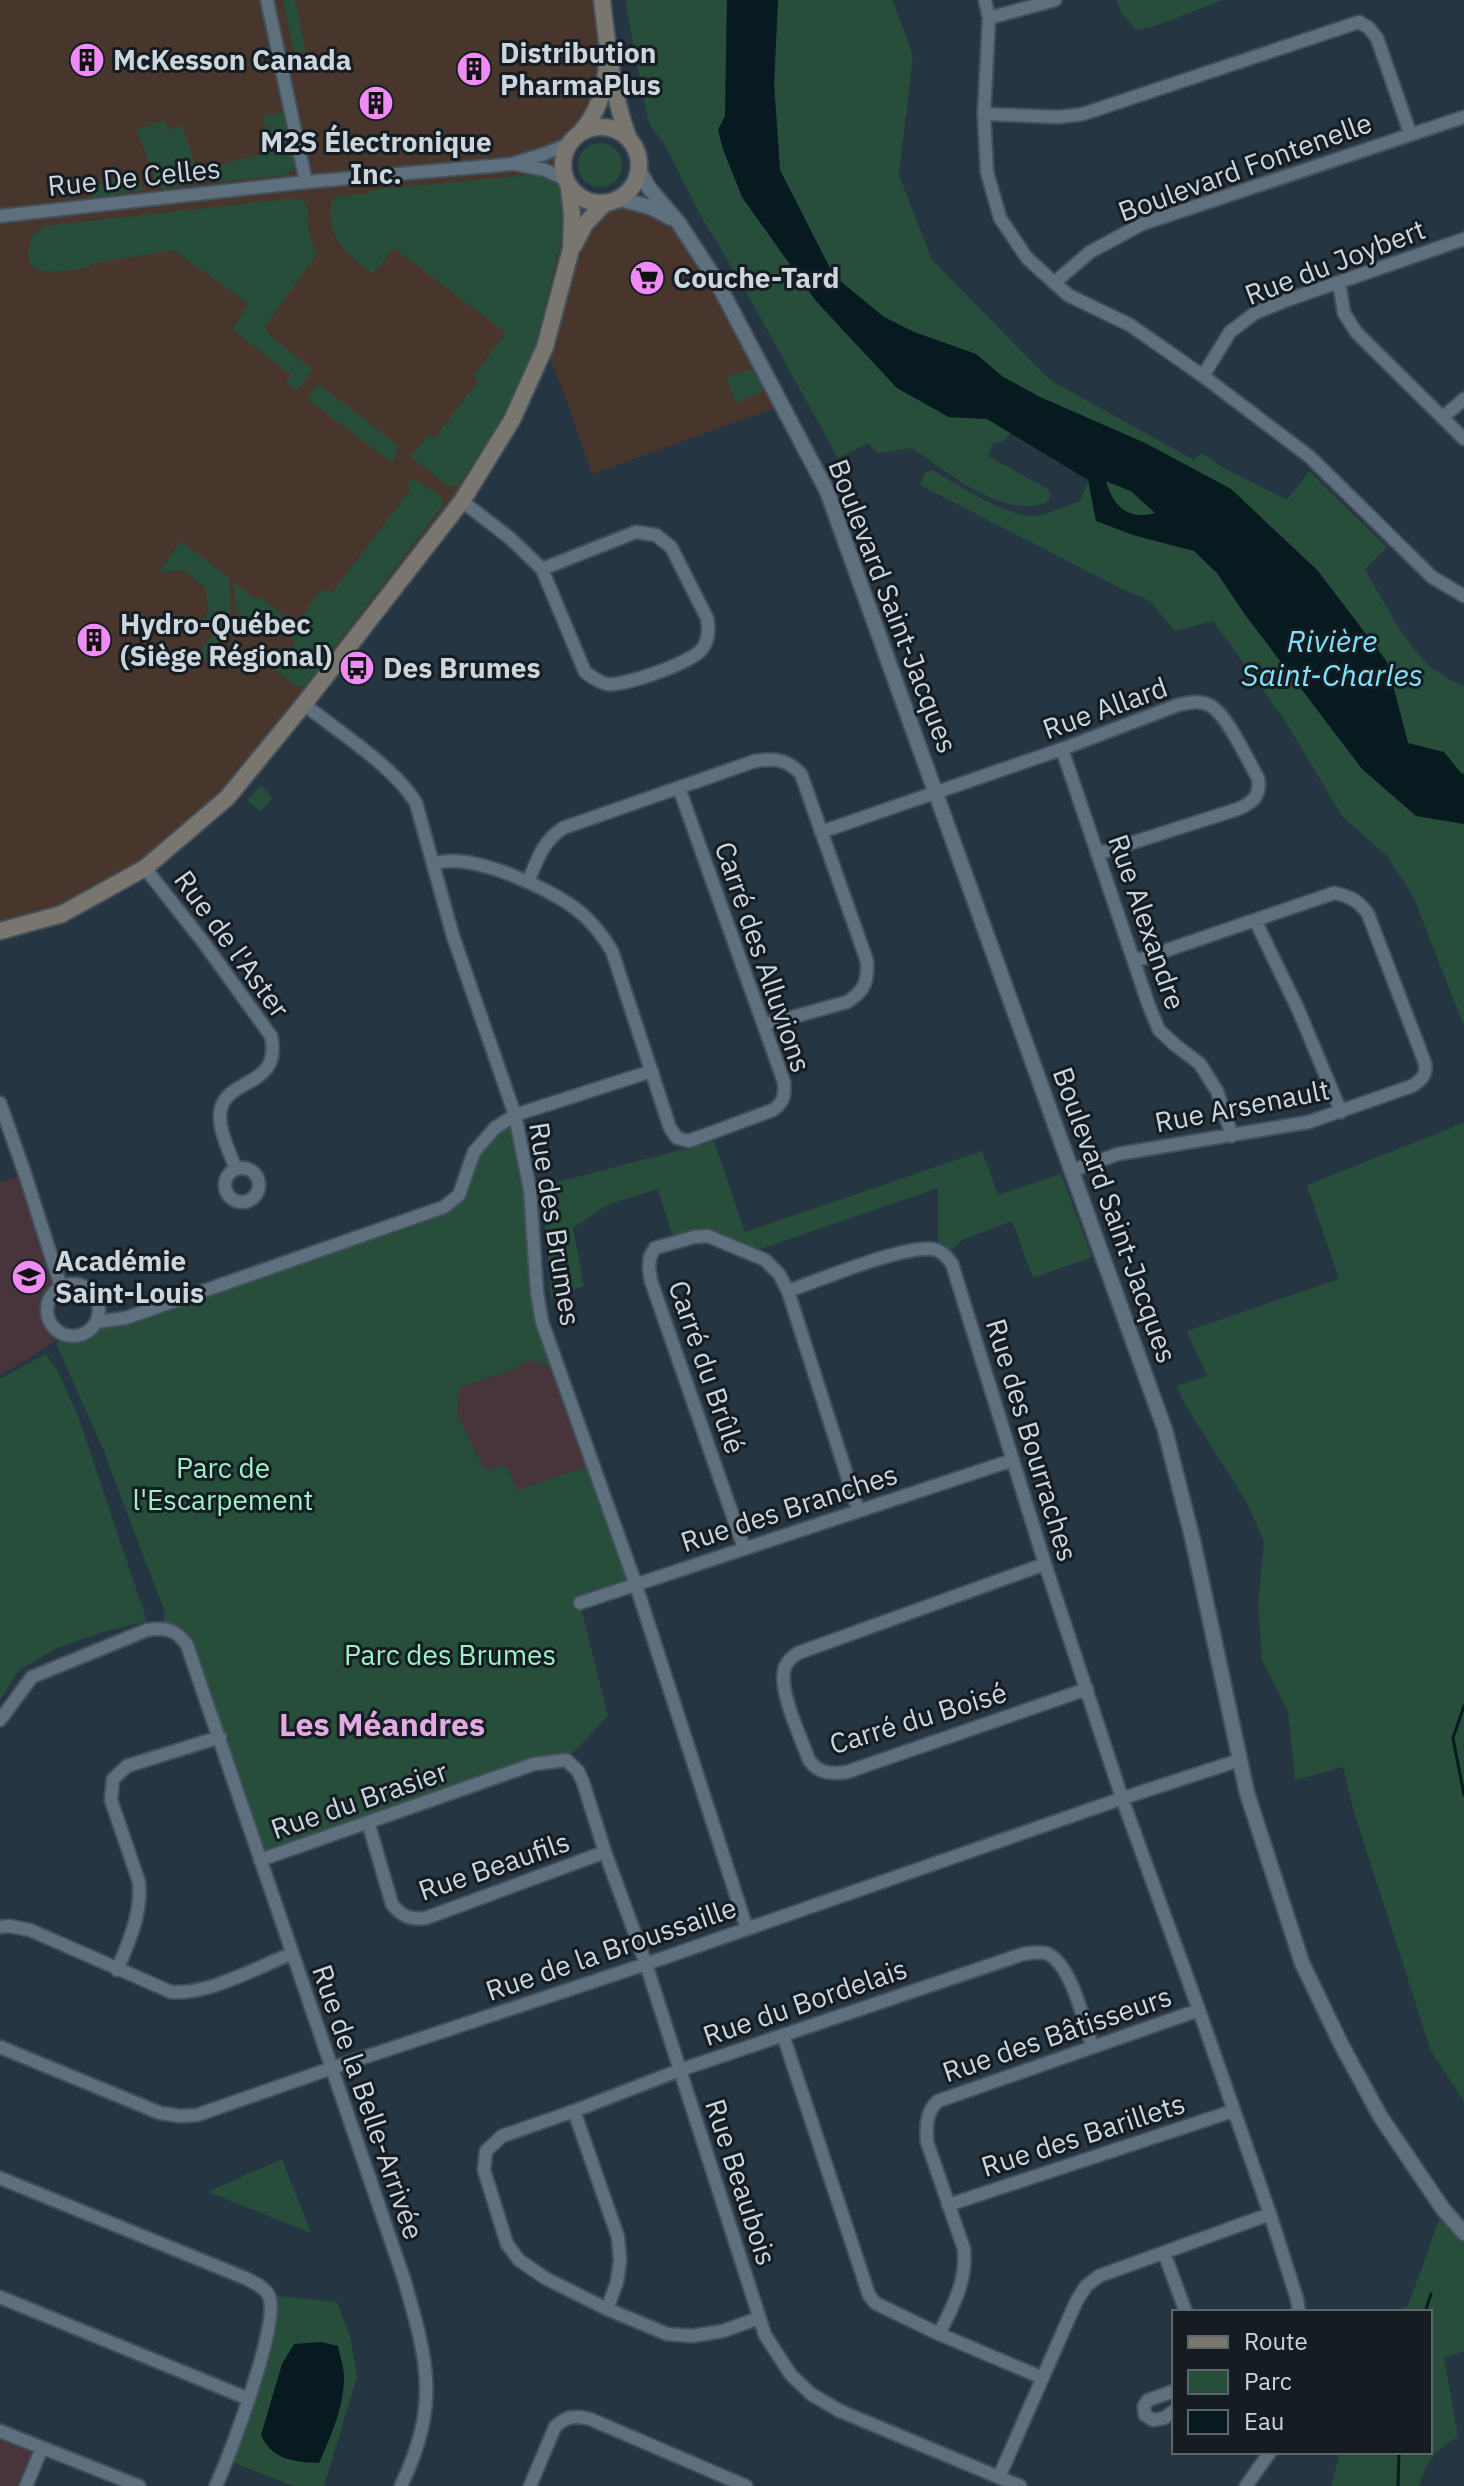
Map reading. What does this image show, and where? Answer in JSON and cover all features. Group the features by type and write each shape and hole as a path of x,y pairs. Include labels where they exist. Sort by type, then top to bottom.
{"main road":[{"path":"571,249 585,224 633,187 639,170 639,159 623,125 602,0"},
{"path":"0,931 62,914 145,868 227,798 462,501 512,420 545,347 571,249 572,215 562,164 574,138 596,111 601,98 608,48"},
{"path":"574,138 590,128 611,128 629,139"},
{"path":"567,183 580,198 589,202 612,201"}],"street":[{"path":"267,0 306,182"},
{"path":"985,0 989,18 984,114 987,172 1000,218 1027,258 1068,295 1130,325 1310,457 1432,577 1464,596"},
{"path":"989,18 1055,0"},
{"path":"984,114 1059,117 1083,114 1359,22 1377,38 1410,133"},
{"name":"Boulevard Fontenelle","path":"1054,283 1090,252 1142,224 1464,117"},
{"name":"Rue De Celles","path":"0,216 306,182 512,164 544,154 574,138"},
{"name":"Rue De Celles","path":"512,164 545,170 567,183"},
{"name":"Boulevard Saint-Jacques","path":"639,170 716,280 827,491 1165,1430 1193,1541 1251,1808 1302,1963 1380,2116 1443,2209 1464,2233"},
{"path":"612,201 650,207 678,222"},
{"name":"Rue du Joybert","path":"1203,376 1230,332 1255,313 1464,239"},
{"path":"1339,282 1344,313 1356,332 1464,439"},
{"path":"1443,417 1464,399"},
{"path":"462,501 511,539 542,569 585,672 603,683 615,684 691,658 702,649 709,629 707,618 671,547 656,535 636,532 542,569"},
{"name":"Rue Allard","path":"821,832 1062,749 1178,705 1195,702 1211,705 1221,714 1258,778 1257,796 1251,804 1097,854"},
{"name":"Rue des Brumes","path":"304,704 391,773 416,803 453,936 515,1115 530,1190 542,1322 636,1585 747,1929"},
{"name":"Rue Alexandre","path":"1062,749 1159,1030 1200,1064 1217,1091 1232,1136"},
{"path":"528,882 542,848 550,836 563,828 755,761 770,759 793,765 801,774 867,961 868,975 858,995 847,1002 764,1025"},
{"name":"Carré des Alluvions","path":"433,864 459,860 484,865 528,882 578,911 599,930 612,951 670,1128 677,1138 689,1141 773,1110 783,1100 784,1082 679,788"},
{"name":"Rue de l'Aster","path":"145,868 271,1036 275,1053 267,1069 227,1098 221,1109 221,1124 236,1169"},
{"name":"Rue Arsenault","path":"1071,1171 1118,1154 1309,1122 1412,1086 1421,1081 1425,1074 1423,1056 1368,914 1361,903 1347,895 1334,893 1135,961"},
{"path":"1255,920 1298,1009 1341,1112"},
{"path":"97,1322 126,1318 444,1207 459,1195 474,1152 495,1128 515,1115 652,1071"},
{"path":"0,1103 61,1287"},
{"name":"Carré du Brûlé","path":"744,1548 651,1281 650,1257 655,1248 665,1243 708,1236 765,1260 779,1274 788,1291 858,1510"},
{"name":"Rue des Bourraches","path":"788,1291 898,1253 930,1249 946,1255 952,1264 1122,1798"},
{"path":"73,1284 84,1286 93,1293 100,1312 90,1331 79,1336 65,1335 54,1329 48,1319 47,1307 51,1295 61,1287 73,1284"},
{"name":"Rue des Branches","path":"580,1603 1013,1460"},
{"name":"Carré du Boisé","path":"1045,1564 798,1653 789,1659 785,1668 784,1687 809,1760 814,1767 833,1774 847,1772 1087,1689"},
{"name":"Rue de la Belle-Arrivée","path":"0,1720 32,1677 147,1630 173,1630 187,1645 404,2279 422,2344 427,2381 426,2413 419,2441 401,2486"},
{"path":"117,1970 128,1945 140,1896 139,1882 111,1800 113,1779 127,1766 220,1737"},
{"name":"Rue du Brasier","path":"260,1860 534,1764 566,1760"},
{"name":"Rue Beaubois","path":"566,1760 578,1771 583,1782 646,1964 759,2318 777,2356 811,2394 840,2411 1020,2486"},
{"name":"Rue de la Broussaille","path":"0,2047 160,2113 197,2115 1240,1760"},
{"path":"1122,1798 1270,2214 1299,2310"},
{"name":"Rue Beaufils","path":"368,1822 392,1904 399,1913 416,1919 605,1852"},
{"path":"0,1927 30,1930 159,1988 185,1993 201,1990 291,1954"},
{"name":"Rue du Bordelais","path":"607,2309 545,2278 519,2260 507,2244 484,2170 486,2151 502,2136 680,2070 1023,1954 1049,1954 1059,1963 1070,1980 1092,2046"},
{"name":"Rue des Bâtisseurs","path":"939,2334 964,2278 965,2263 964,2249 927,2142 930,2108 938,2101 1199,2010"},
{"path":"783,2035 869,2295 883,2309 1043,2378"},
{"path":"574,2111 618,2237 620,2261 617,2282 607,2309 667,2334 692,2336 723,2331 759,2318"},
{"name":"Rue des Barillets","path":"948,2205 1233,2111"},
{"path":"0,2178 245,2278 269,2295 268,2331 249,2399 216,2486"},
{"path":"999,2477 1076,2302 1086,2286 1099,2276 1270,2214"},
{"path":"1164,2253 1185,2310"},
{"path":"0,2297 249,2399"},
{"path":"1172,2392 1148,2400 1144,2406 1145,2415 1153,2420 1172,2412"},
{"path":"530,2486 555,2427 561,2421 579,2416 746,2486"},
{"path":"0,2431 139,2486"},
{"path":"26,2486 42,2448"},
{"path":"1246,2486 1269,2454"}],"shaded area":[{"path":"0,0 602,0 605,84 580,133 565,151 562,164 565,179 575,194 589,202 614,202 678,222 783,405 592,474 546,348 491,456 227,798 145,868 62,914 0,931"},
{"name":"Académie Saint-Louis","path":"25,1174 61,1287 51,1295 47,1307 48,1319 54,1329 65,1335 0,1376 0,1182"},
{"path":"412,1318 559,1370 593,1464 356,1550"},
{"path":"0,2431 42,2448 26,2486 0,2486"}],"green space":[{"path":"283,0 295,0 306,51 294,53"},
{"path":"625,0 727,0 725,116 718,130 742,197 816,301 897,388 948,417 987,419 1011,433 1003,441 992,444 988,456 1048,489 1051,496 1047,503 1029,506 993,499 912,448 878,453 868,443 838,458 702,218 665,145 650,125"},
{"path":"778,0 892,0 913,55 899,175 932,260 1050,380 1194,460 1201,453 1287,500 1309,471 1387,547 1365,569 1413,648 1432,668 1464,687 1464,774 1443,752 1408,743 1387,662 1318,571 1231,489 1145,443 1040,397 1003,377 976,354 914,332 884,317 834,276 780,170 774,84"},
{"path":"1117,0 1223,0 1136,30 1120,11"},
{"path":"284,112 295,167 286,175 217,182 215,166 271,152 263,116"},
{"path":"165,120 169,130 182,125 201,183 165,189 156,182 137,130"},
{"path":"600,143 615,150 622,165 615,180 600,187 585,180 578,165 585,150"},
{"path":"137,170 143,190 92,198 88,189"},
{"path":"541,174 541,177 556,182 563,193 562,224 565,225 534,348 501,420 458,486 448,486 411,457 428,434 435,438 478,381 473,376 506,333 394,248 373,274 355,260 336,238 330,205 338,196 369,194 370,190"},
{"path":"296,198 307,207 309,232 317,254 265,326 269,335 313,370 297,390 286,382 291,375 232,329 249,304 173,250 55,272 36,269 30,262 28,252 32,236 45,226"},
{"path":"747,370 755,372 766,390 736,403 726,377"},
{"path":"318,384 398,445 393,463 307,399"},
{"path":"932,470 983,499 1026,516 1042,515 1080,501 1089,480 1133,535 1194,551 1217,573 1246,616 1440,819 1464,824 1464,1026 1413,896 1387,856 1342,816 1284,719 1213,621 1175,631 1150,601 920,485 925,472"},
{"path":"414,479 440,496 442,506 305,686 296,686 274,669 295,642 287,635 323,588 331,594 411,489 405,484"},
{"path":"1105,481 1130,491 1156,513 1137,515 1123,510"},
{"path":"181,541 229,578 231,613 220,628 218,648 206,661 184,662 183,658 190,649 201,650 213,634 202,620 209,611 205,587 182,570 158,573"},
{"path":"233,582 258,600 260,597 290,620 283,629 264,615 258,622 253,618 250,622 237,612"},
{"path":"261,786 273,798 260,811 247,800"},
{"path":"515,1115 526,1167 537,1293 559,1370 530,1360 509,1371 460,1387 457,1414 484,1469 508,1467 516,1491 593,1464 636,1585 580,1603 608,1716 566,1760 260,1860 187,1645 162,1628 165,1613 103,1449 56,1344 65,1335 83,1333 97,1322 250,1276 459,1195 474,1152"},
{"path":"1464,1123 1464,2101 1431,2051 1354,1812 1343,1767 1295,1780 1288,1712 1262,1660 1258,1605 1264,1542 1247,1503 1183,1401 1177,1386 1207,1376 1187,1331 1339,1279 1307,1185"},
{"path":"714,1141 745,1232 982,1151 998,1195 1061,1174 1092,1257 1033,1278 1012,1221 962,1240 946,1255 938,1248 938,1188 749,1253 725,1242 674,1241 658,1189 609,1204 573,1228 584,1286 551,1299 543,1186"},
{"path":"46,1354 57,1370 79,1418 147,1621 57,1648 19,1670 0,1700 0,1379"},
{"path":"282,2159 311,2233 208,2192"},
{"path":"1443,2209 1464,2233 1464,2351 1444,2358 1458,2437 1433,2457 1419,2486 1331,2486 1339,2454 1432,2454 1432,2310 1395,2310 1408,2306"},
{"path":"269,2295 337,2302 350,2336 357,2377 324,2486 293,2486 227,2460 249,2399"}],"water":[{"name":"Rivière Saint-Charles","path":"727,0 778,0 774,84 780,170 834,276 884,317 914,332 976,354 1003,377 1040,397 1145,443 1231,489 1318,571 1387,662 1408,743 1444,752 1464,774 1464,824 1416,816 1362,769 1217,573 1194,551 1133,535 1096,521 1088,480 987,419 949,417 897,388 816,301 742,197 718,130 725,116","holes":["1106,481 1131,491 1155,513 1129,513 1117,504"]},
{"path":"321,2342 338,2346 344,2377 339,2410 319,2463 285,2458 271,2450 261,2435 282,2364 294,2344"}],"waterway":[{"path":"1464,1706 1453,1738 1464,1795"},
{"path":"1426,2310 1431,2294"},
{"path":"1398,2486 1399,2454"}],"place":[{"name":"McKesson Canada","path":"87,60"},
{"name":"Distribution PharmaPlus","path":"474,69"},
{"name":"M2S Électronique Inc.","path":"376,103"},
{"name":"Couche-Tard","path":"647,278"},
{"name":"Hydro-Québec (Siège Régional)","path":"94,640"},
{"name":"Des Brumes","path":"357,668"},
{"name":"Académie Saint-Louis","path":"29,1277"}],"district":[{"name":"Les Méandres","path":"382,1725"}],"park label":[{"name":"Parc de l'Escarpement","path":"223,1484"},
{"name":"Parc des Brumes","path":"450,1655"}]}
